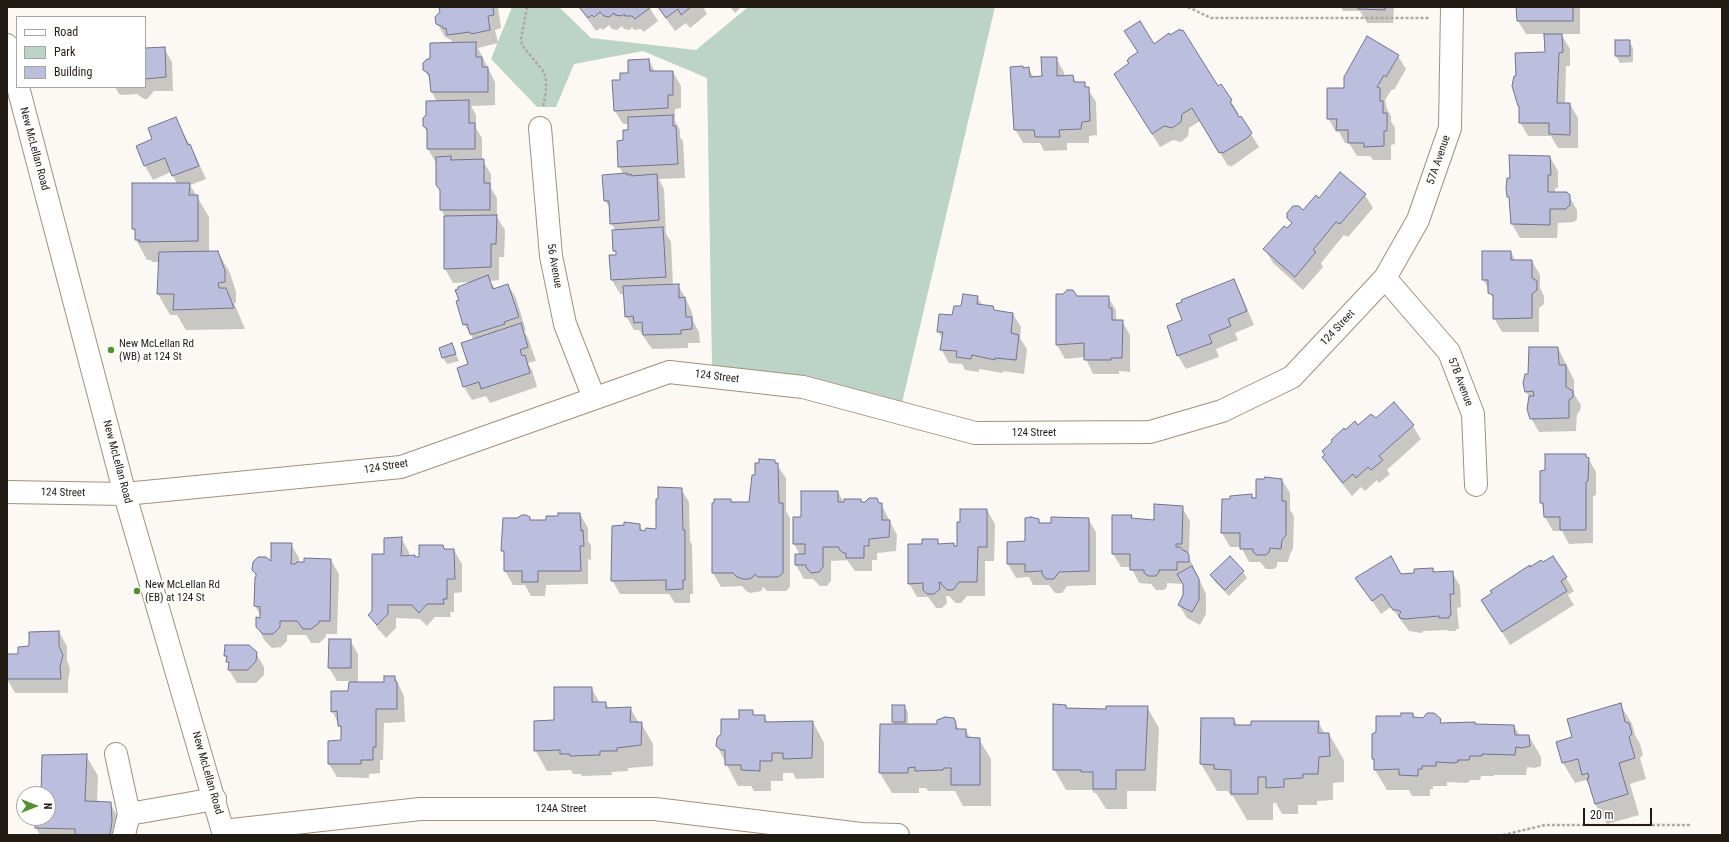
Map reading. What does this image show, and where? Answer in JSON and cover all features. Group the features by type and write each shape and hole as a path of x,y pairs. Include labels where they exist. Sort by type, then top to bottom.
{"street":[{"name":"57A Avenue","path":"1385,278 1418,220 1450,128 1452,13"},
{"path":"7,45 16,79"},
{"name":"New McLellan Road","path":"18,88 125,494 224,833"},
{"name":"56 Avenue","path":"540,128 551,256 565,324 594,398"},
{"name":"124 Street","path":"7,492 125,494 401,467 669,372 803,387 975,433 1150,432 1222,411 1292,377 1385,278"},
{"name":"57B Avenue","path":"1385,278 1449,352 1473,414 1476,485"},
{"path":"116,754 129,814 124,835"},
{"path":"129,814 215,799"},
{"name":"124A Street","path":"224,833 420,809 655,809 861,834 898,835"}],"path":[{"path":"527,7 522,32 522,45 544,72 546,81 546,91 540,128"},
{"path":"1188,7 1211,18 1452,13"},
{"path":"1503,835 1545,825 1691,825"}],"green space":[{"path":"512,7 559,7 591,38 696,50 748,7 995,7 902,403 712,366 707,78 643,51 574,64 556,107 537,107 491,59"}],"building":[{"path":"439,7 493,7 494,15 488,16 490,30 471,34 470,32 447,35 446,28 444,29 436,24 435,17 440,12"},
{"path":"579,7 651,7 635,19 632,16 625,16 624,14 622,16 615,15 614,13 609,17 604,16 600,12 594,17 592,15 588,18"},
{"path":"658,7 691,7 681,15 678,9 666,18"},
{"path":"1358,7 1385,7 1385,10 1358,9"},
{"path":"1516,7 1573,7 1573,21 1517,21"},
{"path":"1140,21 1154,44 1169,33 1170,35 1180,29 1181,31 1183,30 1218,86 1221,84 1232,100 1230,102 1239,117 1241,116 1252,133 1247,138 1223,153 1219,153 1192,108 1182,114 1181,122 1172,128 1164,126 1152,134 1114,74 1129,63 1127,61 1129,58 1138,52 1124,31"},
{"path":"1544,34 1562,34 1563,52 1559,53 1557,103 1570,103 1570,135 1549,134 1549,123 1519,123 1519,106 1512,86 1514,76 1516,76 1515,53 1545,52"},
{"path":"1367,36 1399,55 1386,77 1384,75 1377,87 1380,88 1380,101 1383,101 1383,113 1387,113 1387,131 1384,131 1384,146 1364,147 1364,143 1348,143 1348,130 1336,130 1337,119 1327,119 1327,88 1344,88 1344,77"},
{"path":"1615,40 1630,40 1630,56 1615,56"},
{"path":"476,42 476,57 482,57 482,67 488,67 488,92 431,92 429,74 423,70 423,63 427,59 430,59 430,43"},
{"path":"165,47 166,77 146,79 146,48"},
{"path":"1041,57 1057,57 1057,76 1073,75 1074,82 1085,82 1085,87 1089,87 1090,121 1082,122 1081,129 1059,130 1060,137 1035,137 1034,130 1014,130 1010,67 1029,67 1030,77 1042,76"},
{"path":"649,59 650,71 673,71 673,95 668,95 668,108 614,111 612,80 620,80 620,73 628,73 628,60"},
{"path":"469,100 469,123 475,123 475,149 427,149 427,129 423,126 423,118 426,115 426,101"},
{"path":"673,115 673,126 676,126 678,164 618,167 617,141 623,140 623,130 628,130 628,117"},
{"path":"176,117 188,145 190,144 199,166 172,176 165,158 144,166 136,146 152,139 148,128"},
{"path":"1509,155 1550,156 1551,175 1548,175 1548,192 1567,192 1570,195 1570,205 1566,209 1550,209 1550,225 1511,224 1509,197 1507,197 1506,188 1507,178 1510,178"},
{"path":"451,156 451,160 484,159 484,183 490,183 490,210 440,210 440,190 436,185 436,157"},
{"path":"1340,172 1366,194 1340,224 1336,222 1313,250 1316,252 1295,277 1263,249 1284,226 1287,228 1292,223 1287,218 1287,213 1293,206 1299,206 1303,210 1316,195 1319,198"},
{"path":"627,173 627,175 631,174 631,176 657,174 659,220 610,224 609,201 604,201 602,175"},
{"path":"132,183 190,183 189,195 198,195 198,241 139,242 140,240 135,240 135,229 132,229"},
{"path":"497,215 496,244 491,244 491,267 444,269 444,216"},
{"path":"663,227 666,277 611,280 609,255 616,255 616,251 613,251 612,230"},
{"path":"218,251 225,271 225,282 218,283 219,288 226,288 234,308 173,310 174,294 157,294 159,252"},
{"path":"1482,251 1511,251 1511,260 1532,260 1532,278 1537,281 1537,290 1532,294 1532,318 1493,319 1493,295 1488,293 1488,280 1482,280"},
{"path":"488,275 493,289 508,284 519,317 504,322 505,324 470,334 467,324 463,325 456,301 459,300 455,290 458,289 458,287"},
{"path":"1234,279 1247,311 1228,319 1231,326 1209,335 1212,343 1177,356 1167,326 1182,320 1176,304 1182,302 1181,300"},
{"path":"679,284 679,298 685,297 686,317 692,317 692,329 681,330 681,334 643,335 642,322 634,323 633,316 625,317 623,286"},
{"path":"1067,290 1073,290 1077,296 1109,296 1109,308 1112,308 1112,320 1123,320 1122,358 1111,358 1111,360 1084,360 1084,343 1056,345 1056,294 1063,294"},
{"path":"963,294 978,296 977,304 993,306 994,310 1013,313 1011,333 1019,335 1016,360 995,358 995,360 972,355 971,359 956,357 957,351 940,350 943,332 937,332 939,314 952,315 954,306 961,306"},
{"path":"521,323 528,347 520,350 522,356 525,355 530,373 481,389 479,382 463,387 457,368 468,364 461,343"},
{"path":"452,343 456,354 442,358 439,348"},
{"path":"1529,347 1558,347 1559,365 1566,365 1566,387 1573,391 1573,397 1569,400 1569,418 1530,419 1527,409 1529,396 1534,396 1533,391 1525,392 1523,383 1525,374 1528,374"},
{"path":"1394,402 1414,425 1379,456 1383,460 1371,470 1368,467 1356,478 1353,474 1343,483 1322,457 1325,455 1322,451 1344,428 1345,430 1355,421 1358,425 1371,414 1376,418"},
{"path":"1545,454 1586,454 1586,457 1589,458 1588,481 1586,482 1586,530 1560,530 1560,517 1544,517 1543,503 1540,503 1540,471 1545,470"},
{"path":"759,459 775,460 775,463 778,463 779,503 783,503 783,573 778,577 758,577 755,574 749,579 743,579 737,577 733,573 712,573 712,503 714,503 714,499 731,499 731,502 749,502 752,475 755,475 755,463 759,463"},
{"path":"1265,477 1282,479 1282,501 1286,501 1286,535 1282,540 1281,549 1270,548 1266,555 1257,555 1253,552 1253,549 1240,549 1240,533 1221,533 1222,499 1230,499 1230,496 1252,494 1252,498 1256,498 1256,479 1264,479"},
{"path":"658,487 682,488 683,530 685,530 685,580 683,580 683,589 666,590 666,580 611,581 612,526 624,525 624,522 640,524 640,530 645,531 646,528 656,529 656,499 658,499"},
{"path":"801,491 838,491 838,502 844,502 844,499 861,499 861,502 865,502 869,498 877,498 879,503 882,503 882,520 890,520 889,537 869,539 869,546 864,546 864,558 846,558 846,553 843,553 839,547 823,547 823,567 819,572 811,573 806,565 795,565 795,554 805,554 805,544 793,544 793,517 801,517"},
{"path":"1154,504 1183,506 1182,544 1176,544 1176,547 1180,547 1186,551 1189,555 1189,562 1177,562 1177,570 1159,570 1156,576 1148,576 1144,573 1144,570 1130,570 1130,554 1112,554 1112,515 1132,515 1131,518 1154,520"},
{"path":"960,509 987,509 987,547 978,547 977,582 959,582 953,590 947,590 941,584 942,583 939,582 940,589 934,594 927,594 923,590 923,583 908,584 908,544 922,544 922,539 938,539 938,544 954,543 954,546 957,546 957,522 960,522"},
{"path":"558,513 580,513 584,546 580,546 581,571 538,571 538,582 522,582 522,571 504,571 504,551 501,551 503,518 517,518 522,515 526,515 530,517 530,520 546,520 546,516 558,516"},
{"path":"1031,517 1039,519 1039,523 1051,523 1051,517 1089,518 1089,571 1059,572 1054,579 1046,579 1042,574 1042,571 1025,572 1025,564 1007,564 1007,542 1025,541 1025,518"},
{"path":"402,537 401,556 415,555 415,557 419,557 419,545 443,545 444,549 454,549 455,579 447,579 447,599 443,599 444,604 427,604 419,613 412,605 388,605 388,614 377,625 368,615 372,611 372,554 384,554 384,538"},
{"path":"271,543 292,543 291,564 304,562 304,558 331,559 330,621 319,621 319,623 311,629 303,629 297,621 280,621 280,627 273,634 263,634 256,627 256,617 260,618 260,607 254,606 256,574 252,570 253,562 258,557 266,557 271,561"},
{"path":"1230,556 1244,571 1225,590 1210,575"},
{"path":"1391,556 1401,574 1414,573 1414,569 1433,568 1433,572 1453,571 1454,594 1450,594 1451,615 1449,618 1439,618 1439,616 1405,619 1400,618 1399,615 1401,612 1398,610 1393,610 1382,594 1372,601 1355,578"},
{"path":"1553,556 1567,577 1561,581 1567,591 1502,632 1481,600 1492,593 1490,591 1530,565 1530,567 1541,560 1543,562"},
{"path":"1192,566 1199,579 1199,600 1192,612 1178,605 1183,595 1183,584 1177,574"},
{"path":"59,631 59,646 63,655 60,667 61,679 7,679 7,654 18,654 18,647 29,646 29,632"},
{"path":"329,639 351,639 351,668 328,668"},
{"path":"225,645 249,645 257,652 256,661 248,670 228,670 229,662 226,662 227,656 224,656"},
{"path":"384,676 395,676 395,681 397,682 397,709 376,709 376,747 373,747 373,760 361,760 361,764 328,764 328,741 341,740 341,726 338,726 337,711 331,712 331,691 348,691 349,682 384,682"},
{"path":"554,687 592,687 592,702 606,702 606,708 631,707 630,722 642,722 641,745 617,748 617,751 600,751 600,755 570,756 570,754 560,754 560,750 534,751 534,721 554,720"},
{"path":"1621,703 1625,722 1629,723 1632,734 1629,737 1635,758 1619,763 1628,794 1595,804 1587,778 1589,778 1588,773 1582,775 1578,759 1562,763 1556,742 1572,737 1567,719"},
{"path":"1053,704 1066,705 1066,708 1106,709 1106,706 1148,706 1145,770 1116,770 1116,789 1093,789 1093,772 1081,772 1081,770 1053,770"},
{"path":"892,705 905,705 905,722 892,722"},
{"path":"739,710 753,710 753,715 765,715 765,722 813,721 812,758 783,759 783,753 772,753 772,761 760,761 760,771 741,770 741,765 725,765 725,750 721,750 716,746 717,738 721,734 721,719 739,719"},
{"path":"1401,713 1413,713 1413,717 1423,718 1427,713 1434,713 1441,719 1440,723 1475,722 1475,724 1514,725 1515,735 1529,735 1530,746 1522,748 1516,747 1515,755 1482,754 1482,756 1470,756 1469,760 1458,760 1458,762 1454,763 1436,762 1436,766 1422,766 1422,769 1418,769 1418,776 1399,775 1399,769 1374,770 1374,759 1372,759 1372,734 1376,732 1376,716 1401,716"},
{"path":"945,717 954,718 956,729 966,729 966,737 980,738 980,785 951,785 951,768 944,768 943,770 915,771 915,767 908,768 908,773 879,773 880,724 937,724 937,720"},
{"path":"1201,718 1234,718 1234,725 1251,725 1251,721 1319,721 1318,733 1329,733 1330,756 1319,757 1318,774 1303,774 1303,778 1284,779 1284,787 1266,788 1266,777 1258,777 1258,794 1231,794 1231,770 1214,769 1214,765 1200,764"},
{"path":"87,754 85,801 111,802 112,821 110,835 75,835 75,829 35,828 35,826 56,826 56,786 41,786 42,755"}],"place":[{"name":"New McLellan Rd (WB) at 124 St","path":"111,350"},
{"name":"New McLellan Rd (EB) at 124 St","path":"137,591"}]}
